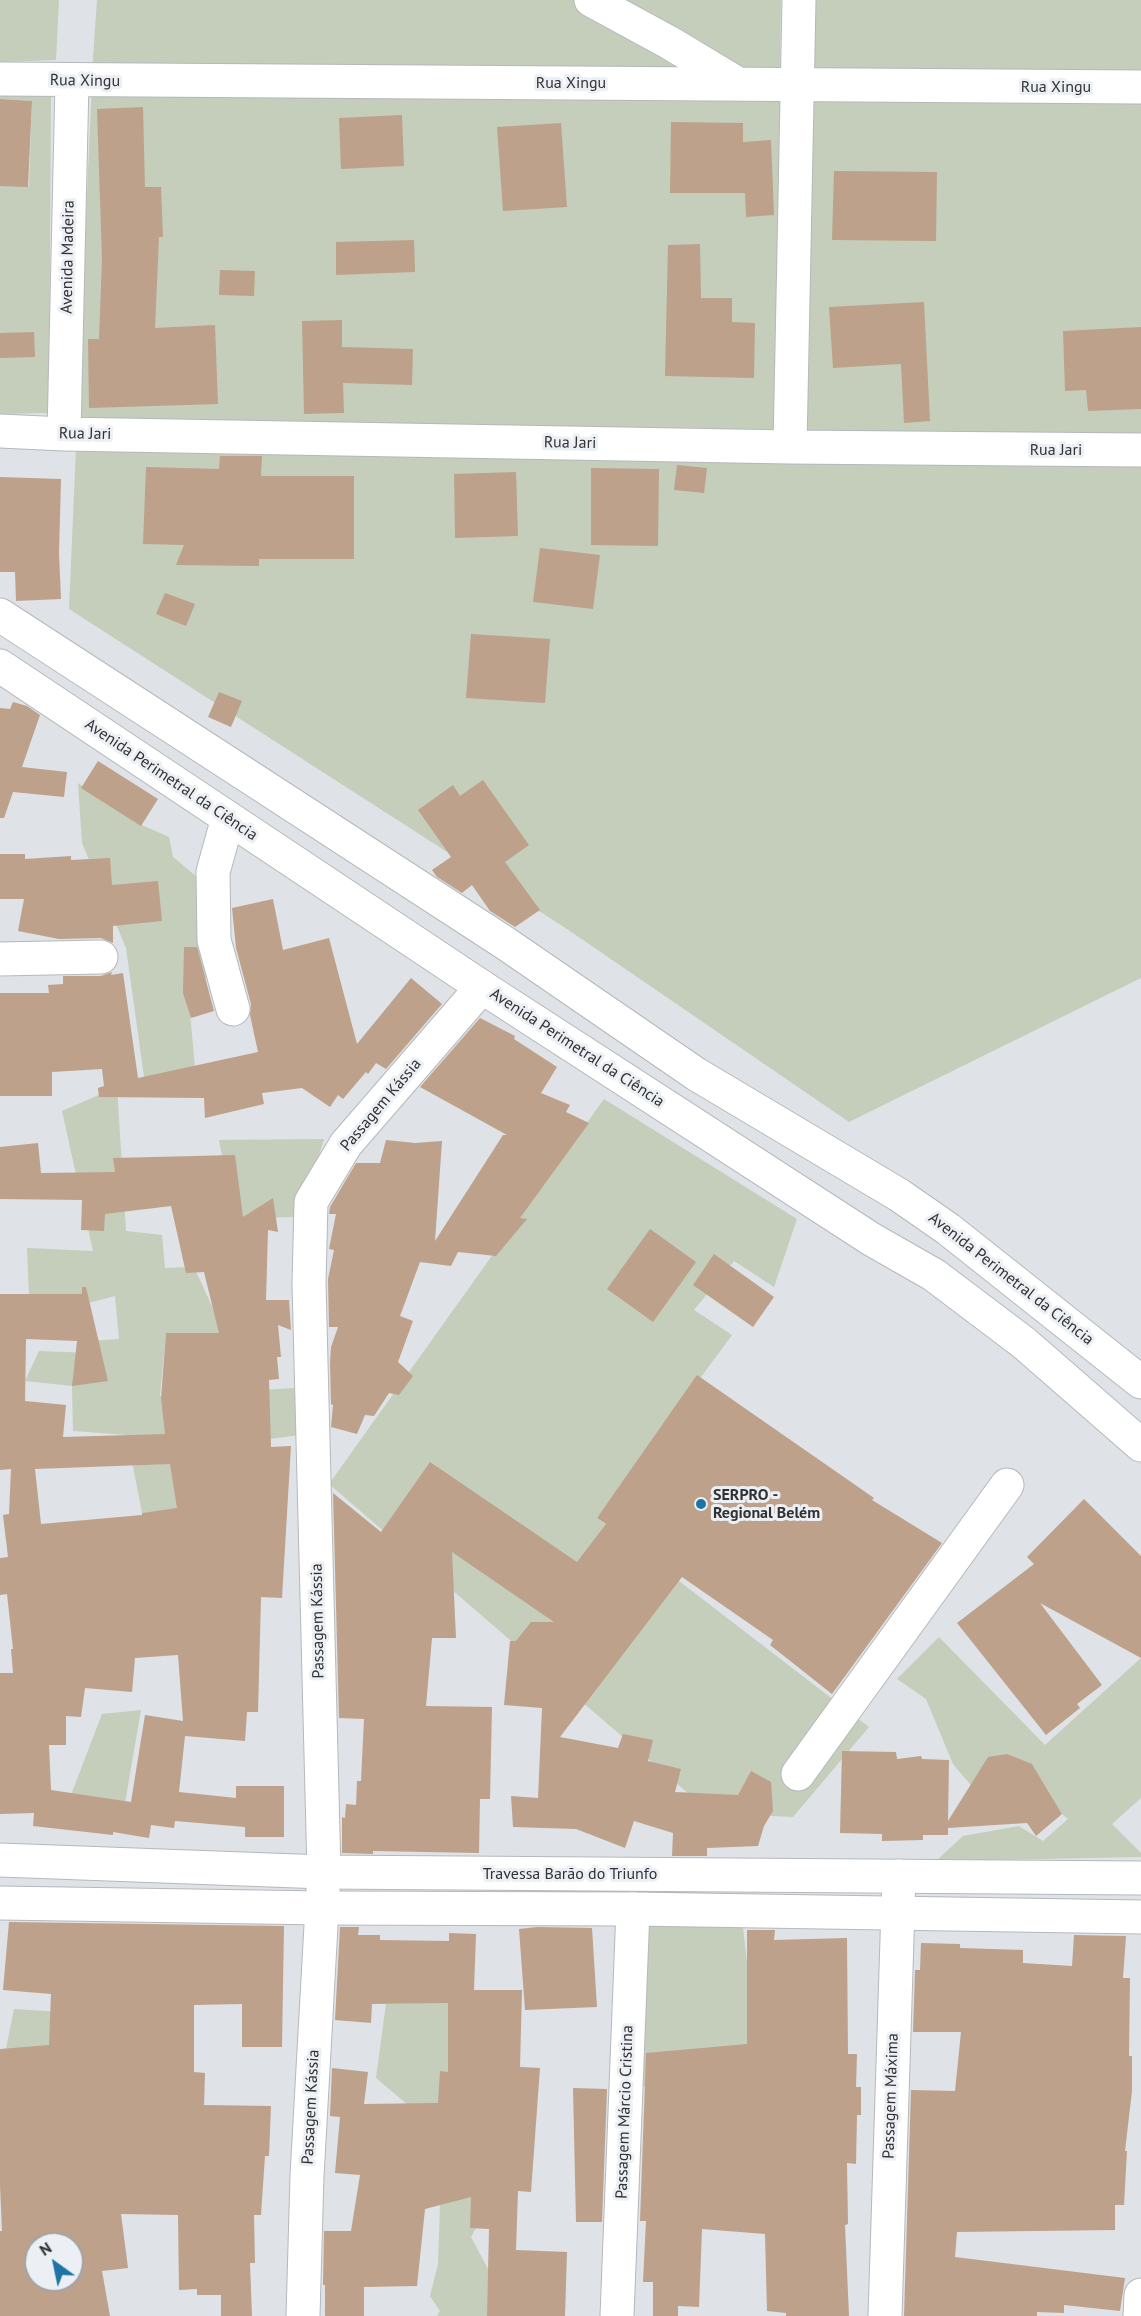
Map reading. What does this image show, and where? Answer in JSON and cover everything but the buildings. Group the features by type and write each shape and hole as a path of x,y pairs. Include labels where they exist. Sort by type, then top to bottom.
{"street":[{"path":"591,0 670,43 738,84"},
{"path":"790,447 799,0"},
{"name":"Rua Xingu","path":"0,79 1141,87"},
{"name":"Avenida Madeira","path":"64,434 72,81"},
{"name":"Rua Jari","path":"0,431 790,447 1141,450"},
{"name":"Avenida Perimetral da Ciência","path":"0,615 505,943 696,1074 899,1195 948,1229 1141,1382"},
{"name":"Avenida Perimetral da Ciência","path":"0,666 482,987 871,1239 934,1275 1024,1343 1141,1445"},
{"path":"228,818 213,872 214,940 233,1009"},
{"path":"0,959 101,957"},
{"name":"Passagem Kássia","path":"303,2316 307,2176 324,1872 309,1283 311,1202 346,1144 482,987"},
{"path":"798,1774 1007,1485"},
{"name":"Travessa Barão do Triunfo","path":"0,1860 324,1872 1141,1878"},
{"name":"Passagem Máxima","path":"885,2316 898,1876"},
{"name":"Travessa Barão do Triunfo","path":"0,1903 1141,1917"},
{"name":"Passagem Márcio Cristina","path":"617,2316 633,1909"},
{"path":"1140,2316 1141,2295"}],"green space":[{"path":"0,0 59,0 56,60 0,62"},
{"path":"97,0 781,0 780,66 798,66 801,0 1141,0 1141,978 849,1122 567,929 69,609"},
{"path":"0,91 51,96 49,413 0,414 0,186 29,186 32,101 0,99"},
{"path":"78,783 135,822 169,837 173,857 203,882 215,977 187,980 195,1068 146,1091 126,948 82,843"},
{"path":"117,1087 126,1231 162,1235 165,1268 194,1267 216,1315 243,1333 166,1333 160,1396 295,1388 299,1435 270,1439 189,1507 142,1513 127,1435 73,1431 72,1386 25,1381 39,1351 90,1353 90,1341 119,1339 115,1296 30,1318 27,1248 93,1251 62,1111"},
{"path":"604,1099 797,1219 774,1287 734,1261 694,1310 732,1335 597,1518 869,1727 793,1817 711,1813 329,1484"},
{"path":"324,1139 300,1217 234,1218 219,1140"},
{"path":"939,1637 1045,1745 1141,1658 1141,1798 1112,1824 1141,1853 1141,1857 936,1861 963,1836 1019,1826 1043,1841 1068,1819 1062,1814 1032,1764 975,1790 953,1764 926,1699 897,1679"},
{"path":"141,1710 123,1815 64,1813 102,1714"},
{"path":"644,1918 742,1918 760,2080 634,2087"},
{"path":"448,1973 448,2047 477,2087 421,2116 376,2078 386,2004 421,2003 422,1980"},
{"path":"14,2009 61,2012 79,2043 6,2049"},
{"path":"441,2178 489,2205 471,2237 513,2316 437,2316 440,2311 430,2296 438,2264"}],"place":[{"name":"SERPRO - Regional Belém","path":"701,1504"}]}
